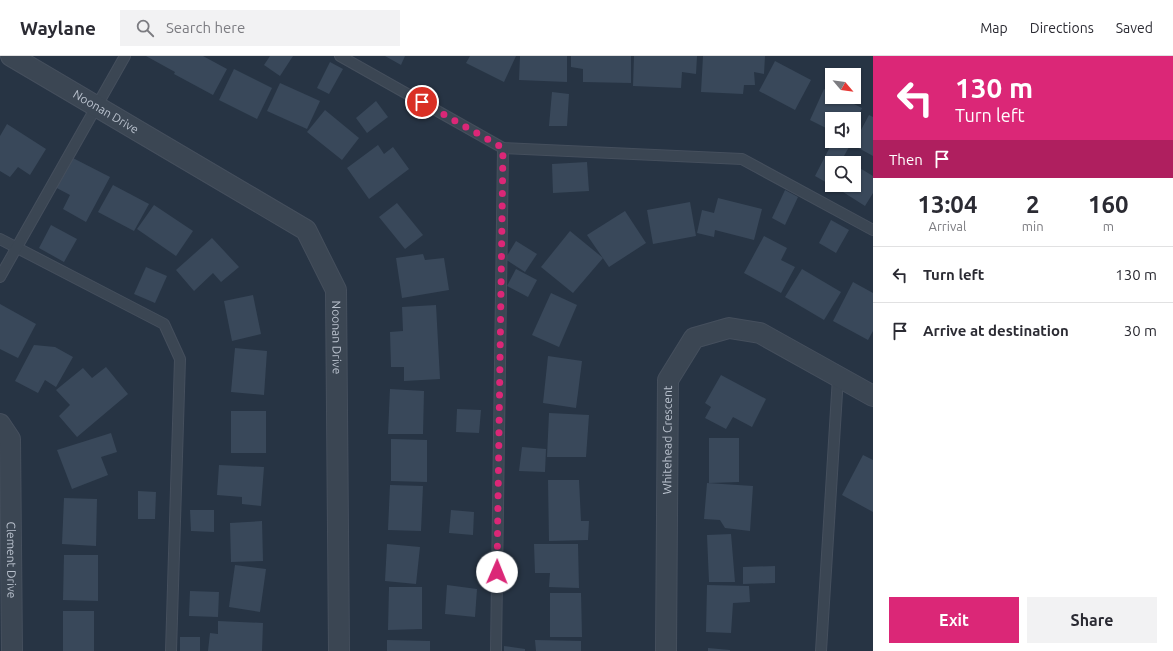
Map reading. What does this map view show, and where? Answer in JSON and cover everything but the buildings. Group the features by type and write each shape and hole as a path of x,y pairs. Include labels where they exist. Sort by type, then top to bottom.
{"street":[{"name":"Noonan Drive","path":"11,56 306,230 336,290 339,651"},
{"name":"Whitehead Crescent","path":"666,651 668,380 694,338 729,328 760,333 873,396"},
{"name":"Clement Drive","path":"0,424 10,439 12,651"}],"lane":[{"path":"0,277 125,56"},
{"path":"340,56 503,148 742,158 873,230"},
{"path":"496,651 503,148"},
{"path":"0,239 164,324 180,358 172,651"},
{"path":"821,651 838,377"}],"route":[{"path":"422,102 503,148 497,572"}]}
